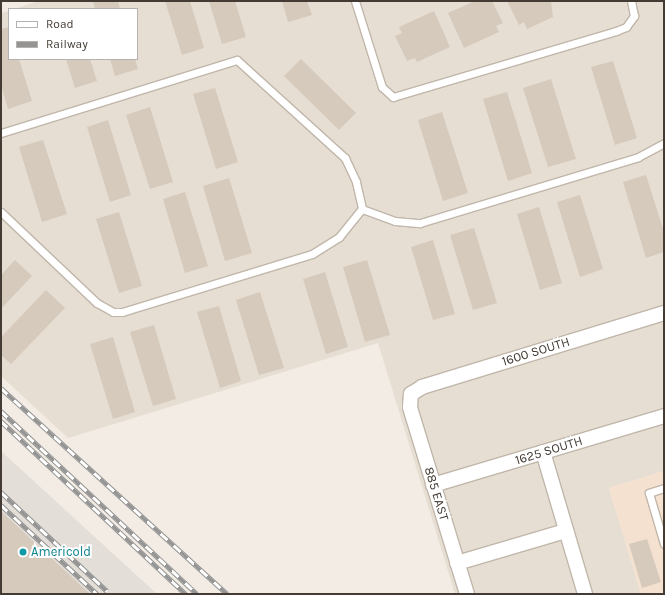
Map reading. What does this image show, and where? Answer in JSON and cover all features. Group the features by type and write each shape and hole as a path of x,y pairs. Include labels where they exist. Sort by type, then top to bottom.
{"street":[{"name":"1600 SOUTH","path":"411,394 422,387 664,313"},
{"name":"885 EAST","path":"411,394 410,406 467,594"},
{"name":"1625 SOUTH","path":"433,485 664,416"},
{"path":"543,452 585,594"},
{"path":"457,563 566,531"}],"lane":[{"path":"355,1 382,88 393,97 626,27 634,16 631,1"},
{"path":"1,133 237,60 345,158 356,182 362,209"},
{"path":"362,209 395,221 420,223 638,157 664,144"},
{"path":"1,212 97,303 113,312 153,304 312,254 339,237 362,209"},
{"path":"664,488 649,493 664,544"}],"shaded area":[{"path":"39,1 664,1 664,471 609,488 641,594 455,594 378,343 68,438 1,376 1,13 8,11 8,60 138,60 138,8 17,8"},
{"path":"1,451 157,594 1,594"},
{"path":"664,471 664,594 641,594 609,488"}],"building":[{"path":"93,1 118,1 120,8 95,8"},
{"path":"165,1 190,1 204,48 182,55"},
{"path":"209,1 235,1 246,37 222,44"},
{"path":"282,1 307,1 312,15 288,22"},
{"path":"475,1 492,1 503,23 496,26 499,32 464,48 448,13"},
{"path":"507,1 551,1 553,17 527,29 524,22 519,25"},
{"path":"434,11 450,47 417,62 415,58 407,61 395,36 402,33 399,27"},
{"path":"8,27 8,60 19,60 32,101 8,109 1,85 1,29"},
{"path":"301,59 356,113 339,130 284,76"},
{"path":"66,60 90,60 97,81 75,88"},
{"path":"110,60 135,60 138,69 115,76"},
{"path":"613,61 637,138 615,145 591,67"},
{"path":"551,79 576,159 548,167 523,88"},
{"path":"215,88 238,162 216,169 193,94"},
{"path":"507,92 532,173 508,181 483,99"},
{"path":"150,107 173,182 150,189 126,115"},
{"path":"442,112 468,193 443,201 418,120"},
{"path":"108,120 131,195 110,202 87,127"},
{"path":"43,140 67,214 42,222 19,147"},
{"path":"646,175 664,232 664,252 646,258 623,182"},
{"path":"229,178 252,253 225,261 203,186"},
{"path":"185,192 208,266 185,273 163,199"},
{"path":"580,195 603,269 580,277 557,202"},
{"path":"539,207 562,283 540,290 517,214"},
{"path":"119,212 142,286 119,293 96,219"},
{"path":"474,228 497,303 473,310 450,235"},
{"path":"433,240 455,314 433,320 411,247"},
{"path":"15,260 32,276 1,309 1,275"},
{"path":"367,260 390,335 365,342 343,267"},
{"path":"325,272 348,347 326,354 303,279"},
{"path":"46,290 65,308 11,364 1,355 1,337"},
{"path":"260,292 284,368 259,375 236,300"},
{"path":"219,306 241,381 220,388 197,312"},
{"path":"154,325 176,399 153,406 130,332"},
{"path":"113,337 135,412 113,419 90,344"},
{"name":"Americold","path":"1,511 90,594 1,594"},
{"path":"647,539 661,582 642,588 629,544"}],"railway":[{"path":"1,388 227,594"},
{"path":"1,411 197,594"},
{"path":"1,421 186,594"},
{"path":"1,492 107,591"},
{"path":"1,505 97,594"}],"place":[{"name":"Americold","path":"23,552"}]}
